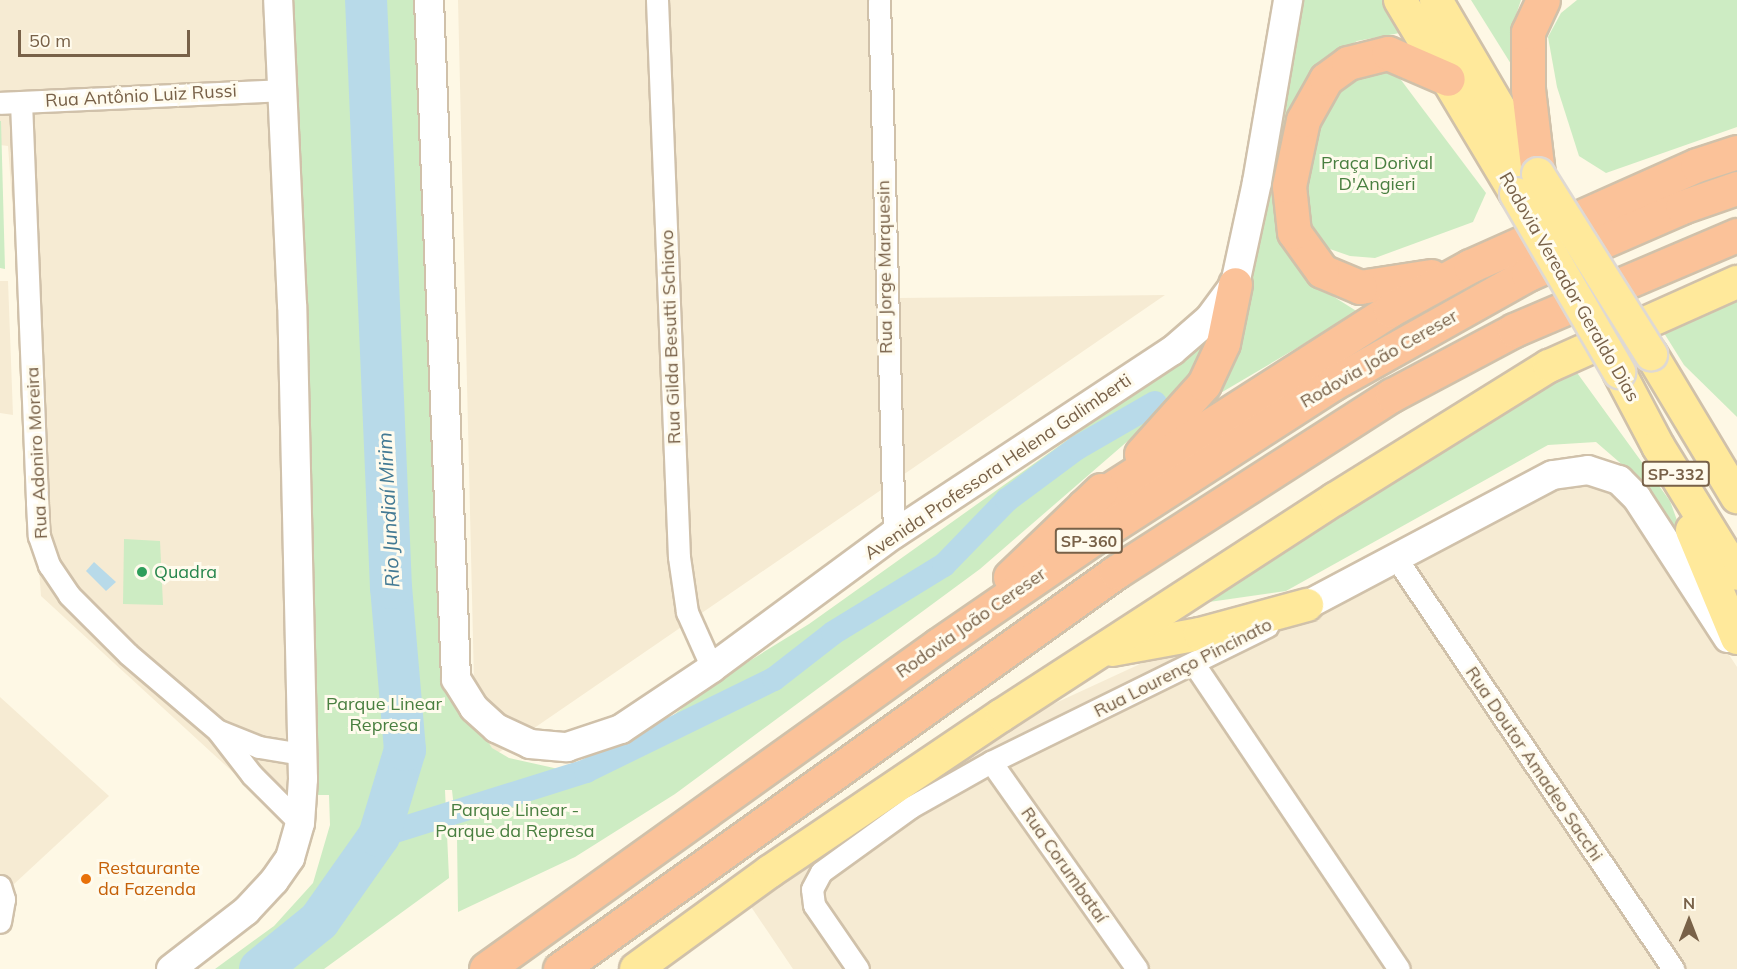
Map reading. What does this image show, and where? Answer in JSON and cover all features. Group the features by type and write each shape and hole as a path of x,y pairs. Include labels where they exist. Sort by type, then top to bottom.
{"highway":[{"path":"1527,184 1528,32 1543,0"},
{"path":"1448,80 1388,53 1348,63 1326,80 1303,120 1289,186 1294,232 1322,271 1360,287 1395,285 1470,266"},
{"path":"1084,506 1390,310 1470,266 1697,165 1737,144"},
{"path":"1697,165 1737,152"},
{"name":"Rodovia João Cereser","path":"486,969 938,645 1098,535 1332,384 1528,274 1682,207 1737,188"},
{"name":"SP-360","path":"560,969 1116,572 1392,395 1514,330 1737,236"},
{"path":"938,645 1146,450 1204,384 1223,343 1235,284"}],"main road":[{"name":"Rodovia Vereador Geraldo Dias","path":"1400,0 1448,80 1651,354 1737,497"},
{"name":"Rodovia Vereador Geraldo Dias","path":"1436,0 1658,446 1737,574"},
{"path":"636,969 769,873 1096,653 1549,366 1737,282"},
{"path":"1695,299 1737,289"},
{"path":"1658,446 1737,638"},
{"path":"1096,653 1200,634 1307,605"}],"street":[{"path":"171,969 246,911 274,881 290,858 300,824 302,754 292,305 278,0"},
{"name":"Avenida Professora Helena Galimberti","path":"429,0 453,658 456,680 482,715 514,738 546,746 567,747 603,738 712,668 894,534 1172,351 1209,319 1235,284 1288,0"},
{"name":"Rua Gilda Besutti Schiavo","path":"657,0 679,557 687,612 712,668"},
{"name":"Rua Jorge Marquesin","path":"879,0 894,534"},
{"name":"Rua Antônio Luiz Russi","path":"0,103 281,90"},
{"name":"Rua Adoniro Moreira","path":"21,102 39,536 49,565 69,595 128,654 218,731 252,775 300,824"},
{"name":"Rua Lourenço Pincinato","path":"858,969 814,905 812,889 821,872 911,807 991,762 1194,664 1553,475 1588,470 1619,480 1637,498 1737,653"},
{"name":"Rua Doutor Amadeo Sacchi","path":"1396,558 1673,969"},
{"path":"1194,664 1399,969"},
{"name":"Rua Adoniro Moreira","path":"218,731 259,747 302,754"},
{"name":"Rua Corumbataí","path":"991,762 1137,969"},
{"path":"0,886 4,899 0,922"}],"shaded area":[{"path":"0,0 276,0 296,830 41,596 8,146 0,145"},
{"path":"458,0 884,0 898,298 1165,295 476,768"},
{"path":"0,281 8,281 13,415 0,413"},
{"path":"1575,470 1619,487 1737,667 1737,969 793,969 739,889 897,776 1205,634 1387,572"},
{"path":"0,697 109,796 0,897"}],"green space":[{"name":"Parque Linear Represa","path":"293,0 425,0 458,696 492,748 509,758 563,770 591,762 652,732 717,681 809,624 1112,408 1175,367 1206,341 1189,388 980,569 675,794 575,857 458,912 457,837 452,790 445,790 449,878 324,969 215,969 274,926 313,883 330,825 329,795 310,795"},
{"path":"1300,0 1386,0 1405,32 1357,41 1319,66 1279,166 1276,221 1307,280 1358,312 1207,401"},
{"path":"1471,0 1521,0 1512,27 1516,72"},
{"path":"1577,0 1737,0 1737,127 1606,173 1579,156 1557,87 1548,37 1561,13"},
{"name":"Praça Dorival D'Angieri","path":"1389,64 1486,193 1473,222 1375,258 1350,256 1327,248 1307,230 1301,173 1320,91"},
{"path":"1,121 5,269 0,268"},
{"path":"1706,298 1737,301 1737,417 1684,365 1654,317"},
{"path":"1575,370 1670,501 1698,578 1640,480 1596,442 1548,445 1286,591 1167,608 1288,533"},
{"name":"Quadra","path":"124,539 160,541 163,605 123,604"}],"water":[{"path":"94,562 116,582 106,591 86,571"}],"waterway":[{"name":"Rio Jundiaí Mirim","path":"260,969 319,921 379,836 405,750 391,588 366,0"},
{"path":"379,836 586,771 774,679 833,633 944,565 1007,500 1077,448 1155,403"}],"place":[{"name":"Quadra","path":"142,572"},
{"name":"Restaurante da Fazenda","path":"86,879"}],"park label":[{"name":"Parque Linear - Parque da Represa","path":"515,821"}]}
